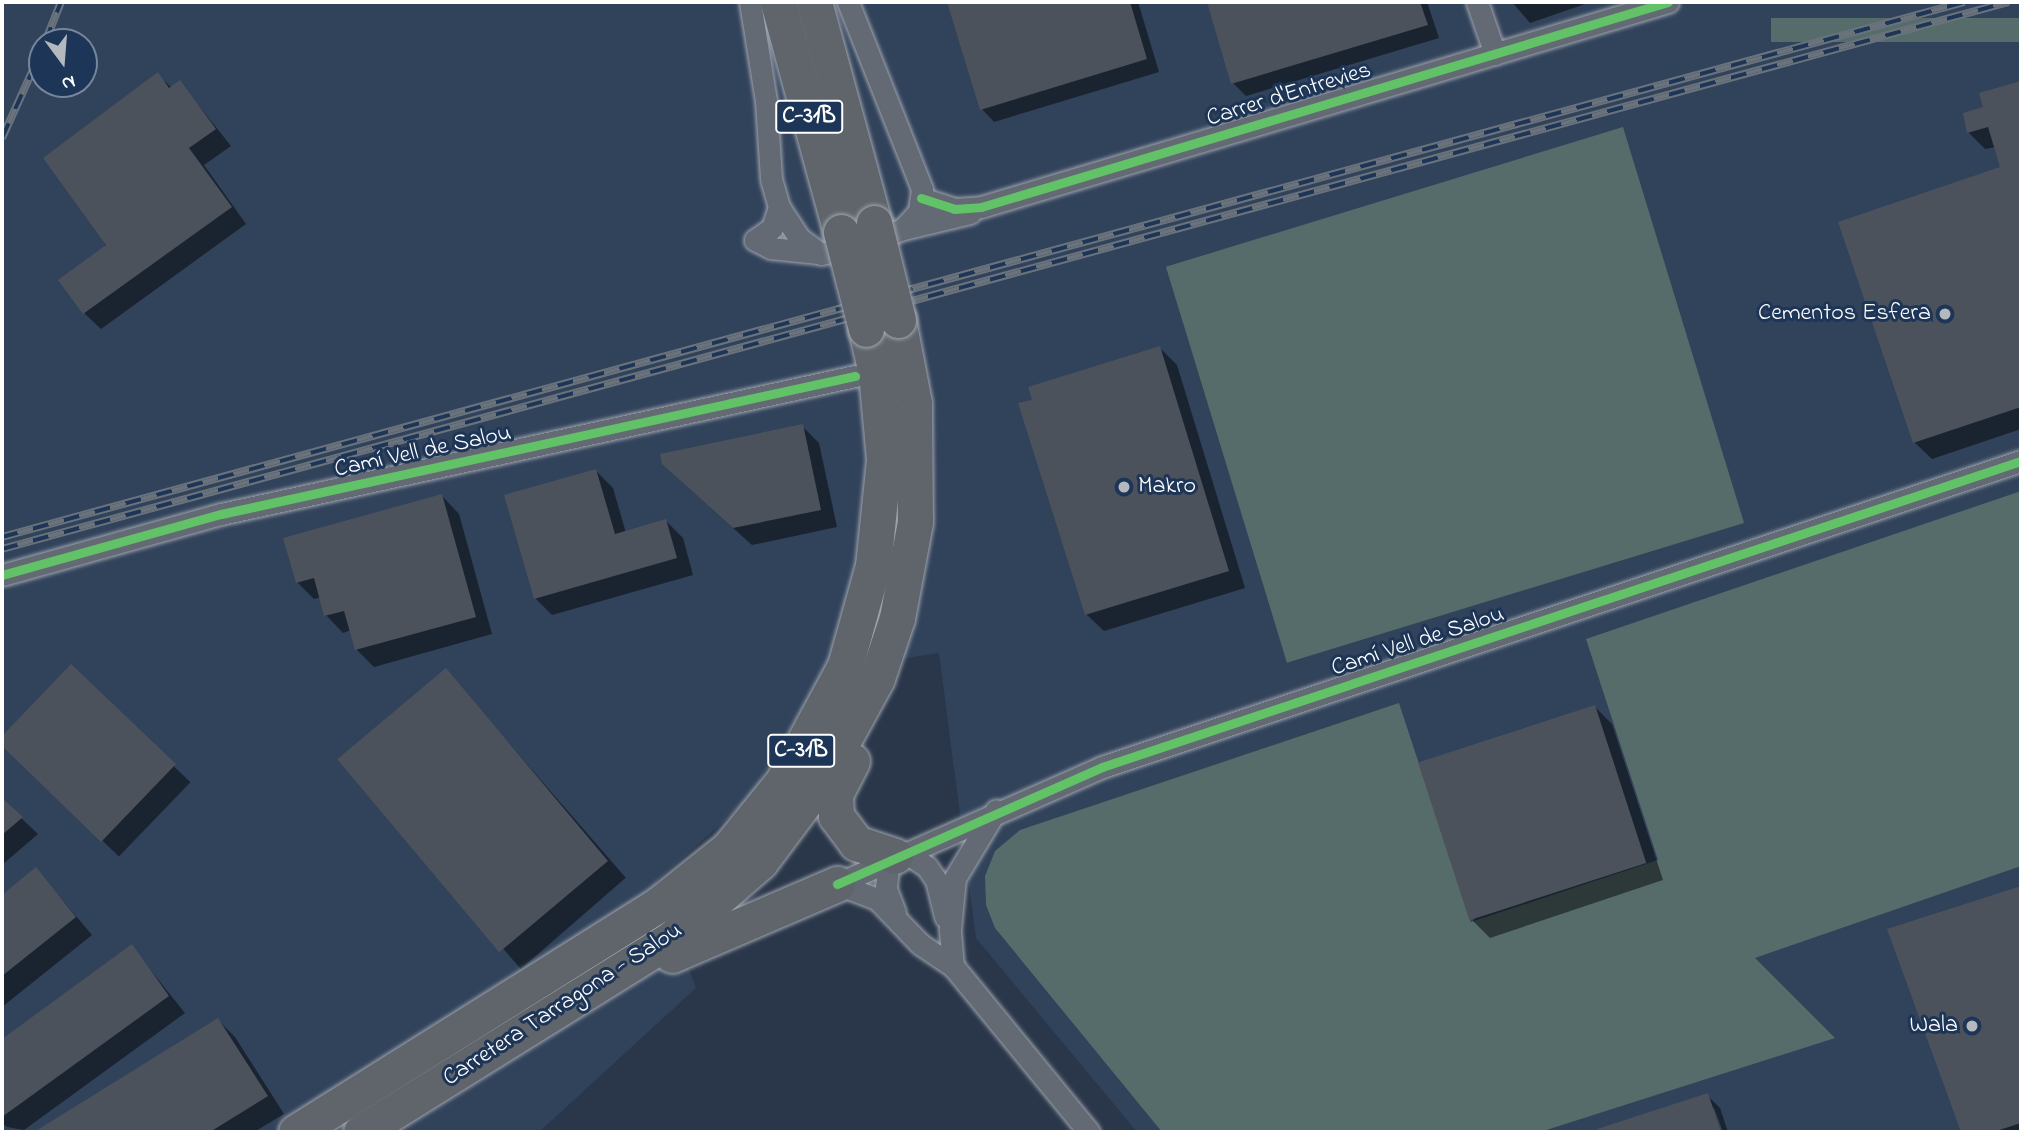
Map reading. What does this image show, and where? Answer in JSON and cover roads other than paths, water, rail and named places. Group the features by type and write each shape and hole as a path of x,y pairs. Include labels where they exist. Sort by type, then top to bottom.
{"highway":[{"path":"765,2 796,70"},
{"name":"Carretera Tarragona - Salou","path":"778,2 796,70 860,235"},
{"name":"Carretera Tarragona - Salou","path":"296,1132 628,927 707,868 755,818 828,704 856,635 882,508 882,425 860,235 838,92 814,2"},
{"path":"825,2 838,92"},
{"name":"Carretera Tarragona - Salou","path":"361,1132 670,940 760,862 822,779 877,678 897,618 915,522 914,403 873,346"},
{"path":"877,678 870,726 834,804 840,825 856,843 896,856"},
{"path":"586,994 837,884"}],"street":[{"name":"C-31B","path":"750,2 766,101 771,179 779,207 799,238 860,235"},
{"path":"848,2 916,167 921,198 919,211 860,235"},
{"path":"1477,2 1494,54"},
{"name":"Carrer d'Entrevies","path":"921,198 954,209 981,207 1668,2"},
{"name":"Carrer d'Entrevies","path":"779,207 772,228 755,240 771,248 960,219 981,207"},
{"name":"Camí Vell de Salou","path":"2,575 221,513 873,346"},
{"name":"Camí Vell de Salou","path":"837,884 996,810 1128,759 2021,461"},
{"path":"953,966 950,929 955,878 996,810"},
{"path":"897,918 886,889 896,856 927,867 936,880 950,929"},
{"path":"837,884 859,889 897,918 920,944 953,966 1089,1132"}],"railway":[{"path":"51,28 61,2"},
{"path":"2,537 1964,2"},
{"path":"2,549 2009,2"},
{"path":"2,138 28,81"}],"place":[{"name":"Cementos Esfera","path":"1945,314"},
{"name":"Makro","path":"1124,487"},
{"name":"Wala","path":"1972,1026"}]}
